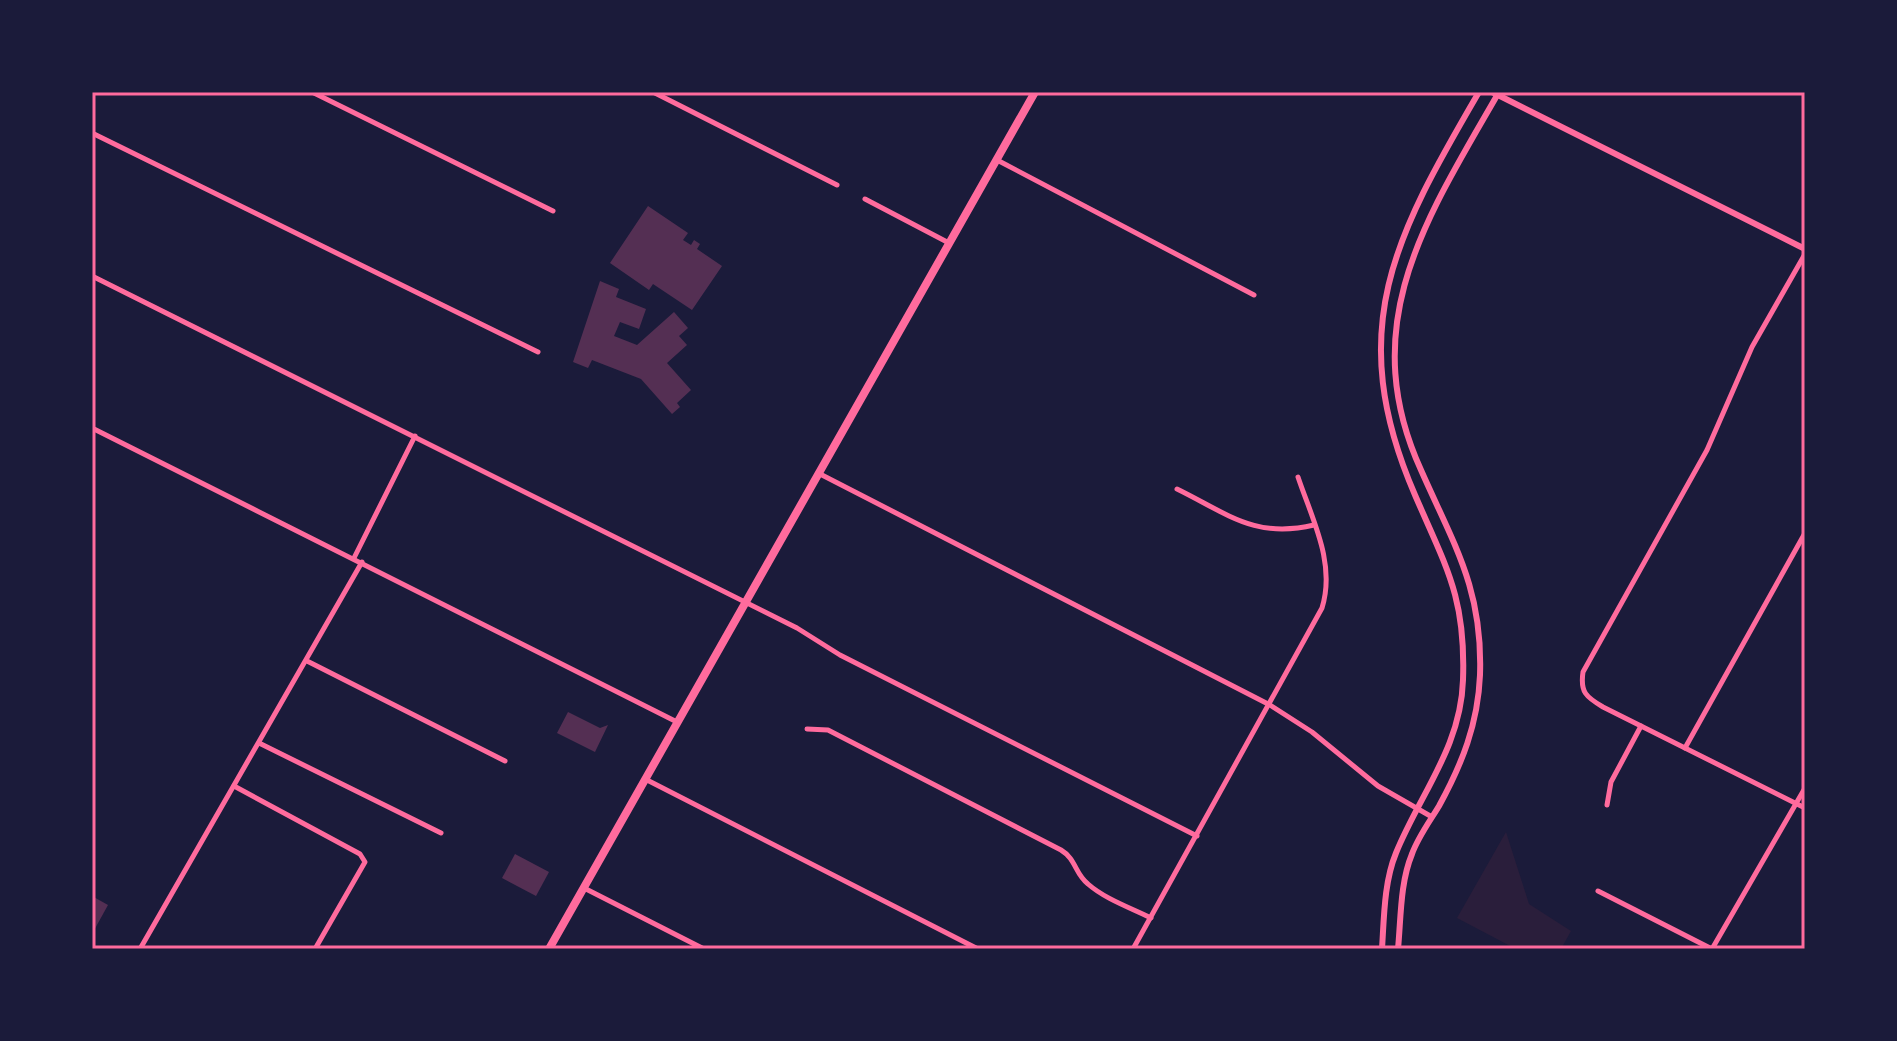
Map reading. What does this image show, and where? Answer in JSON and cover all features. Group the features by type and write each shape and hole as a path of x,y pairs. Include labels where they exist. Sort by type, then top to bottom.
{"main road":[{"path":"549,949 1035,92"}],"street":[{"path":"312,92 553,211"},
{"path":"653,92 837,185"},
{"path":"1382,949 1394,857 1455,731 1463,684 1463,639 1456,589 1415,496 1389,421 1383,391 1380,329 1398,245 1416,204 1479,92"},
{"path":"1398,949 1412,853 1460,767 1471,736 1480,675 1479,637 1470,577 1420,469 1403,415 1395,348 1403,289 1416,244 1496,93 1805,252 1752,347 1707,450 1583,672 1581,685 1590,700 1805,808"},
{"path":"92,133 538,352"},
{"path":"997,160 1254,295"},
{"path":"865,199 950,243"},
{"path":"92,276 797,628 840,655 1197,836"},
{"path":"92,428 679,723"},
{"path":"354,558 415,436"},
{"path":"820,474 1270,705 1312,732 1378,786 1432,817"},
{"path":"1133,949 1312,629 1326,595 1327,562 1298,477"},
{"path":"1177,489 1263,529 1291,530 1314,525"},
{"path":"1685,748 1805,533"},
{"path":"140,949 362,562"},
{"path":"1463,639 1479,637"},
{"path":"307,661 505,761"},
{"path":"1607,805 1611,782 1641,726"},
{"path":"807,729 828,730 1061,850 1071,856 1082,878 1092,888 1151,918"},
{"path":"259,743 441,833"},
{"path":"647,780 978,949"},
{"path":"234,786 360,854 365,862 315,949"},
{"path":"1598,891 1712,949 1805,788"},
{"path":"584,888 704,949"}],"shaded area":[{"path":"1506,832 1529,904 1571,931 1561,949 1516,949 1457,918"}],"building":[{"path":"648,206 688,233 683,240 691,245 694,240 700,244 697,249 722,266 692,310 653,284 649,290 610,263"},
{"path":"600,281 619,289 616,297 646,309 639,329 620,322 614,336 637,345 674,312 688,328 679,336 687,345 667,363 691,390 677,403 680,407 672,414 641,379 592,360 588,368 573,362"},
{"path":"568,712 600,728 608,725 595,752 557,733"},
{"path":"515,854 549,872 536,896 502,878"},
{"path":"92,896 108,905 92,934"}]}
